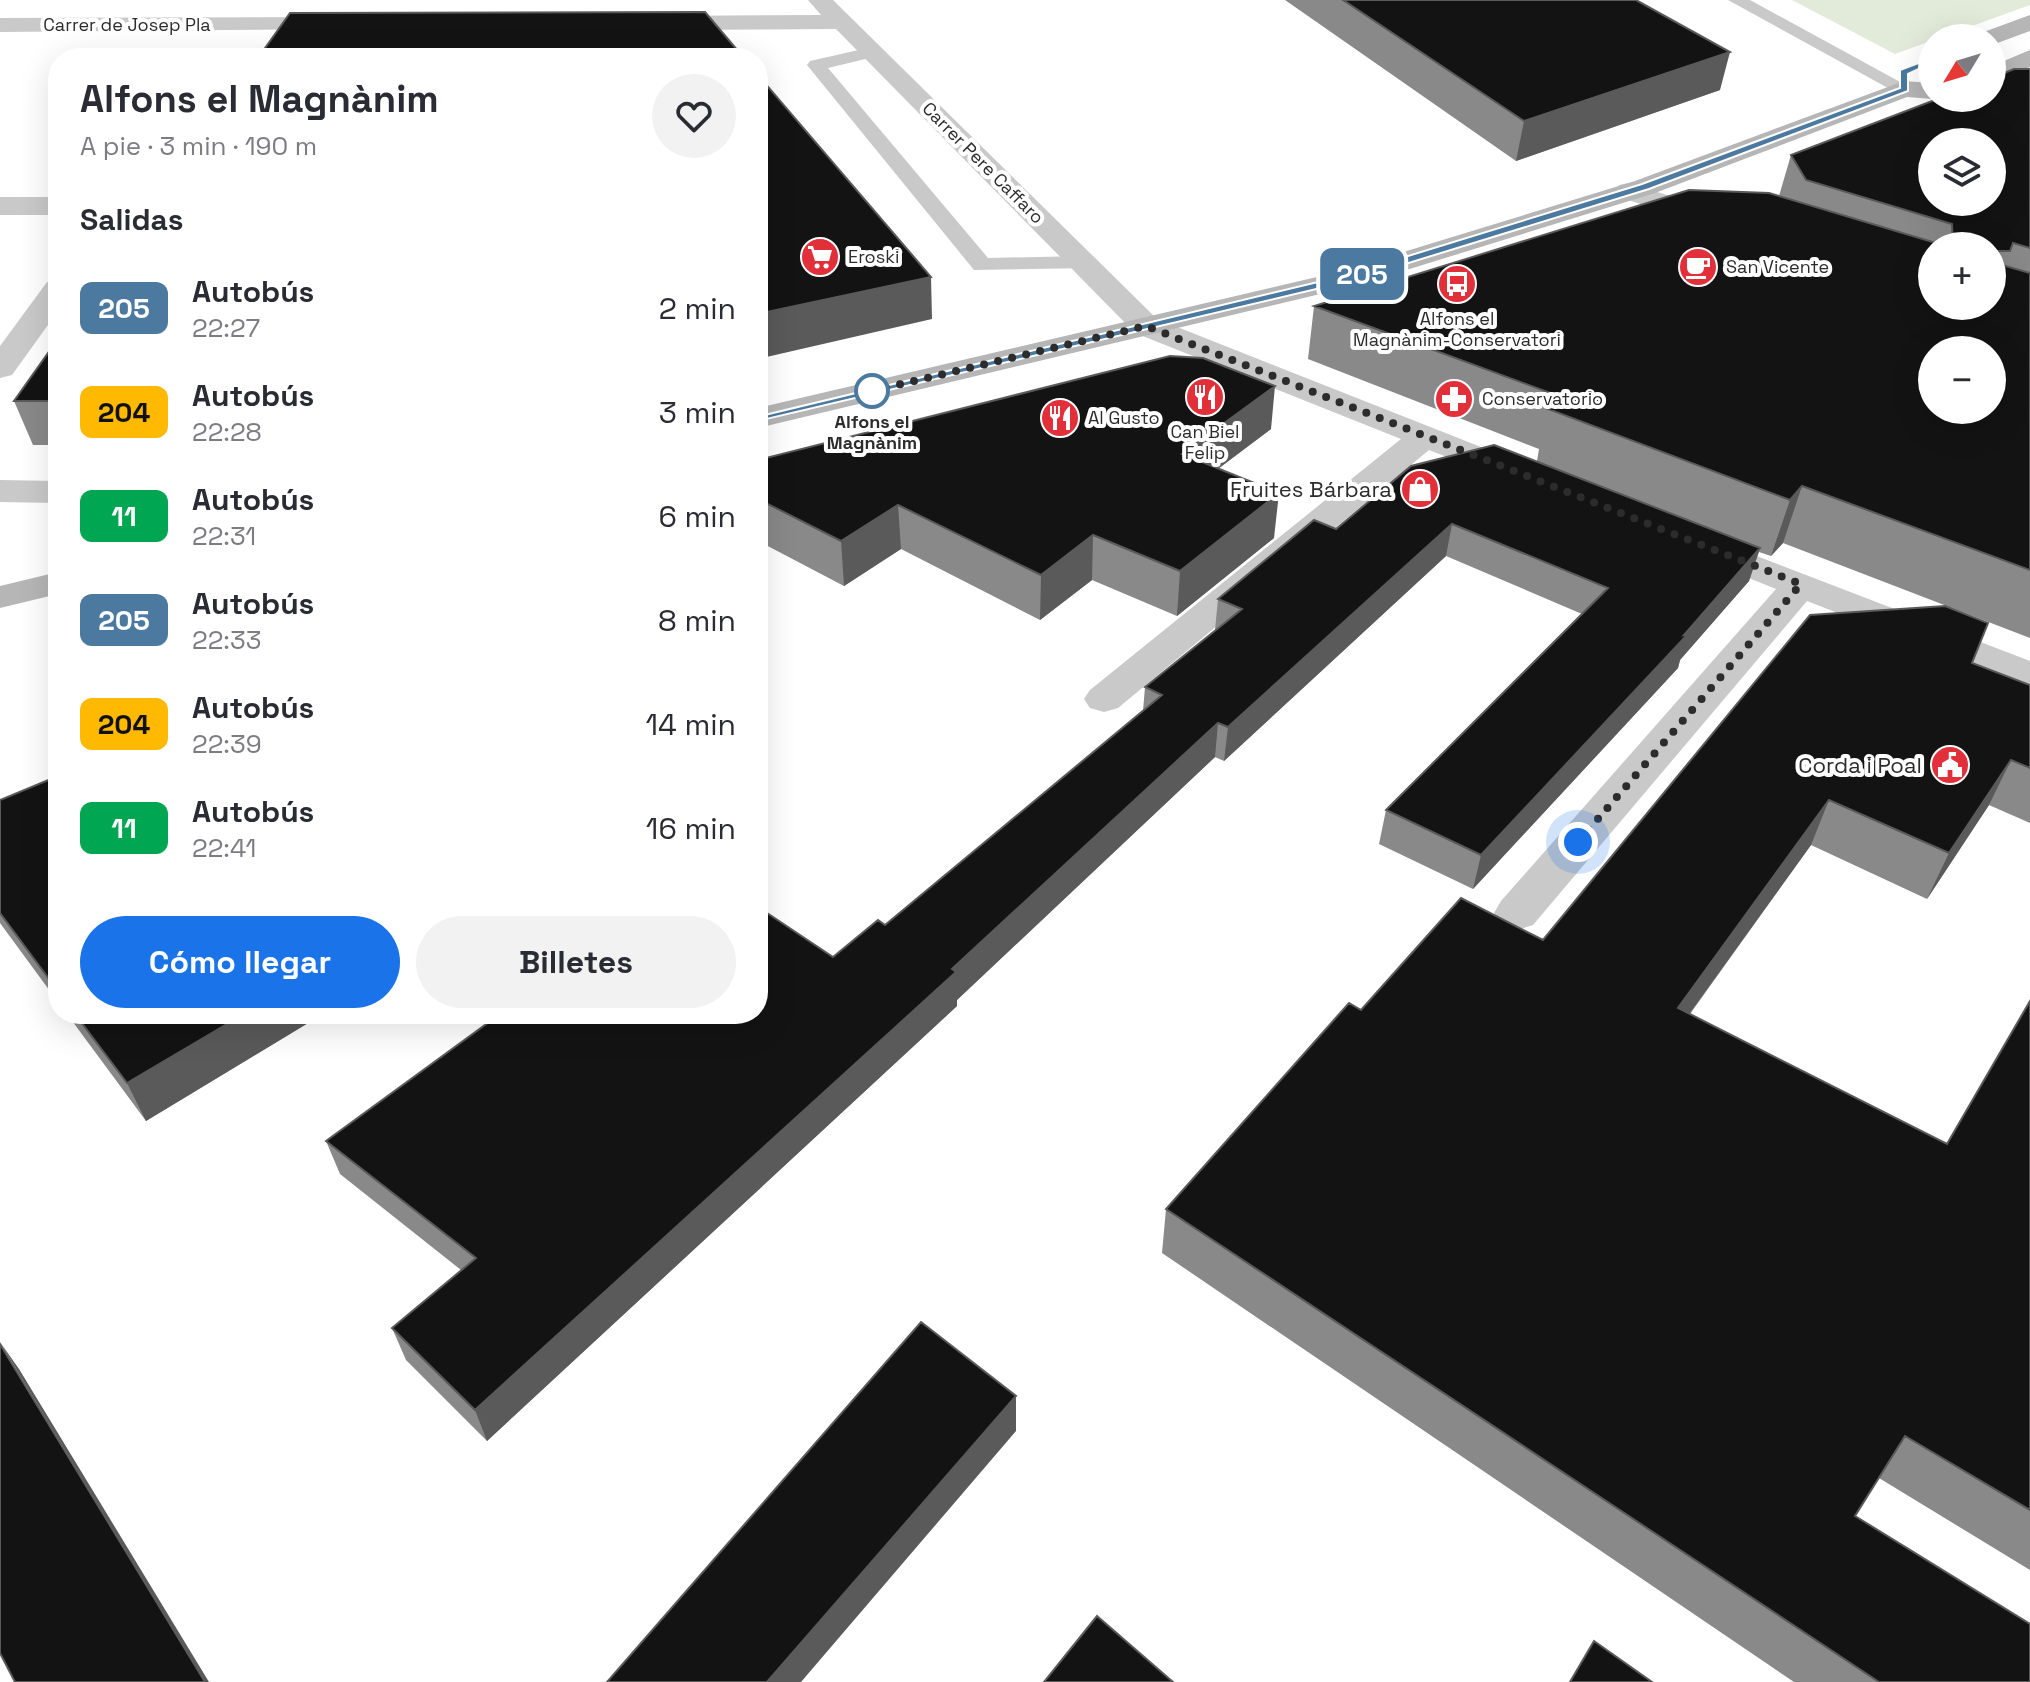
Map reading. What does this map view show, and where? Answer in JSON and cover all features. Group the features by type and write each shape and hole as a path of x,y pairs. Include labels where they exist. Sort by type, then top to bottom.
{"main road":[{"path":"2006,32 2030,22"},
{"path":"2006,69 2030,58"},
{"path":"768,416 1347,279 1629,191 1918,82"},
{"path":"0,597 48,585"}],"street":[{"path":"237,47 271,0"},
{"name":"Carrer Pere Caffaro","path":"820,0 1146,326"},
{"path":"634,23 841,22"},
{"name":"Carrer de Josep Pla","path":"0,25 364,24"},
{"path":"1629,191 1735,226"},
{"path":"0,206 48,206"},
{"path":"0,368 48,303"},
{"path":"1146,326 1555,488"},
{"path":"1104,699 1424,437"},
{"path":"0,491 48,492"},
{"path":"1671,533 2030,675"},
{"path":"1517,913 1801,584"}],"lane":[{"path":"1737,0 1918,82"},
{"path":"872,52 816,65 982,265 1082,263"}],"green space":[{"path":"1792,0 2030,0 2030,5 1978,24 1918,24 1918,46 1895,54"}],"building":[{"path":"1343,0 1636,0 1730,52 1524,121"},
{"path":"705,12 736,48 265,48 290,13"},
{"path":"2030,69 2030,248 2013,243 2010,251 2006,251 2006,232 1952,232 1952,224 1925,216 2006,216 2006,128 1918,128 1918,214 1806,180 1791,155 1918,106 1918,112 2006,112 2006,72"},
{"path":"768,87 931,277 768,312"},
{"path":"1689,190 1769,193 1918,238 1918,320 2006,320 2006,266 2030,273 2030,570 1802,486 1790,500 1548,409 1575,402 1314,306"},
{"path":"48,353 48,401 14,401"},
{"path":"1170,356 1203,358 1275,386 1182,454 1279,493 1180,571 1093,535 1041,575 898,505 841,541 768,504 768,457"},
{"path":"1494,445 1760,548 1684,635 1688,634 1481,855 1386,810 1608,588 1452,524 1228,727 1218,723 952,969 956,972 475,1410 392,1328 476,1258 326,1141 486,1024 768,1024 768,914 833,957 878,920 885,925 1162,695 1145,687 1242,609 1218,599 1314,520 1336,529 1411,466"},
{"path":"1945,606 1988,623 1972,663 2030,685 2030,768 2011,760 1949,853 1829,800 1678,1008 1947,1144 2030,1001 2030,1510 1905,1436 1855,1516 2030,1624 2030,1682 1879,1682 1166,1209 1349,1003 1361,1010 1461,898 1543,940 1810,615"},
{"path":"48,780 48,978 0,913 0,800"},
{"path":"83,1024 227,1024 127,1083"},
{"path":"921,1322 1016,1396 767,1682 607,1682"},
{"path":"0,1344 205,1682 15,1682 0,1653"},
{"path":"1097,1616 1173,1682 1044,1682"},
{"path":"1594,1641 1652,1682 1570,1682"}],"bus line":[{"name":"205","path":"768,416 1347,279 1645,187 1904,89 1904,72 1918,66"}],"place":[{"name":"Eroski","path":"820,257"},
{"name":"San Vicente","path":"1698,267"},
{"name":"Alfons el Magnànim-Conservatori","path":"1457,284"},
{"name":"Alfons el Magnànim","path":"872,391"},
{"name":"Can Biel Felip","path":"1205,397"},
{"name":"Conservatorio","path":"1454,399"},
{"name":"Al Gusto","path":"1060,418"},
{"name":"Fruites Bárbara","path":"1420,489"},
{"name":"Corda i Poal","path":"1950,765"}],"route":[{"path":"872,391 1146,326 1801,584 1578,842"}]}
